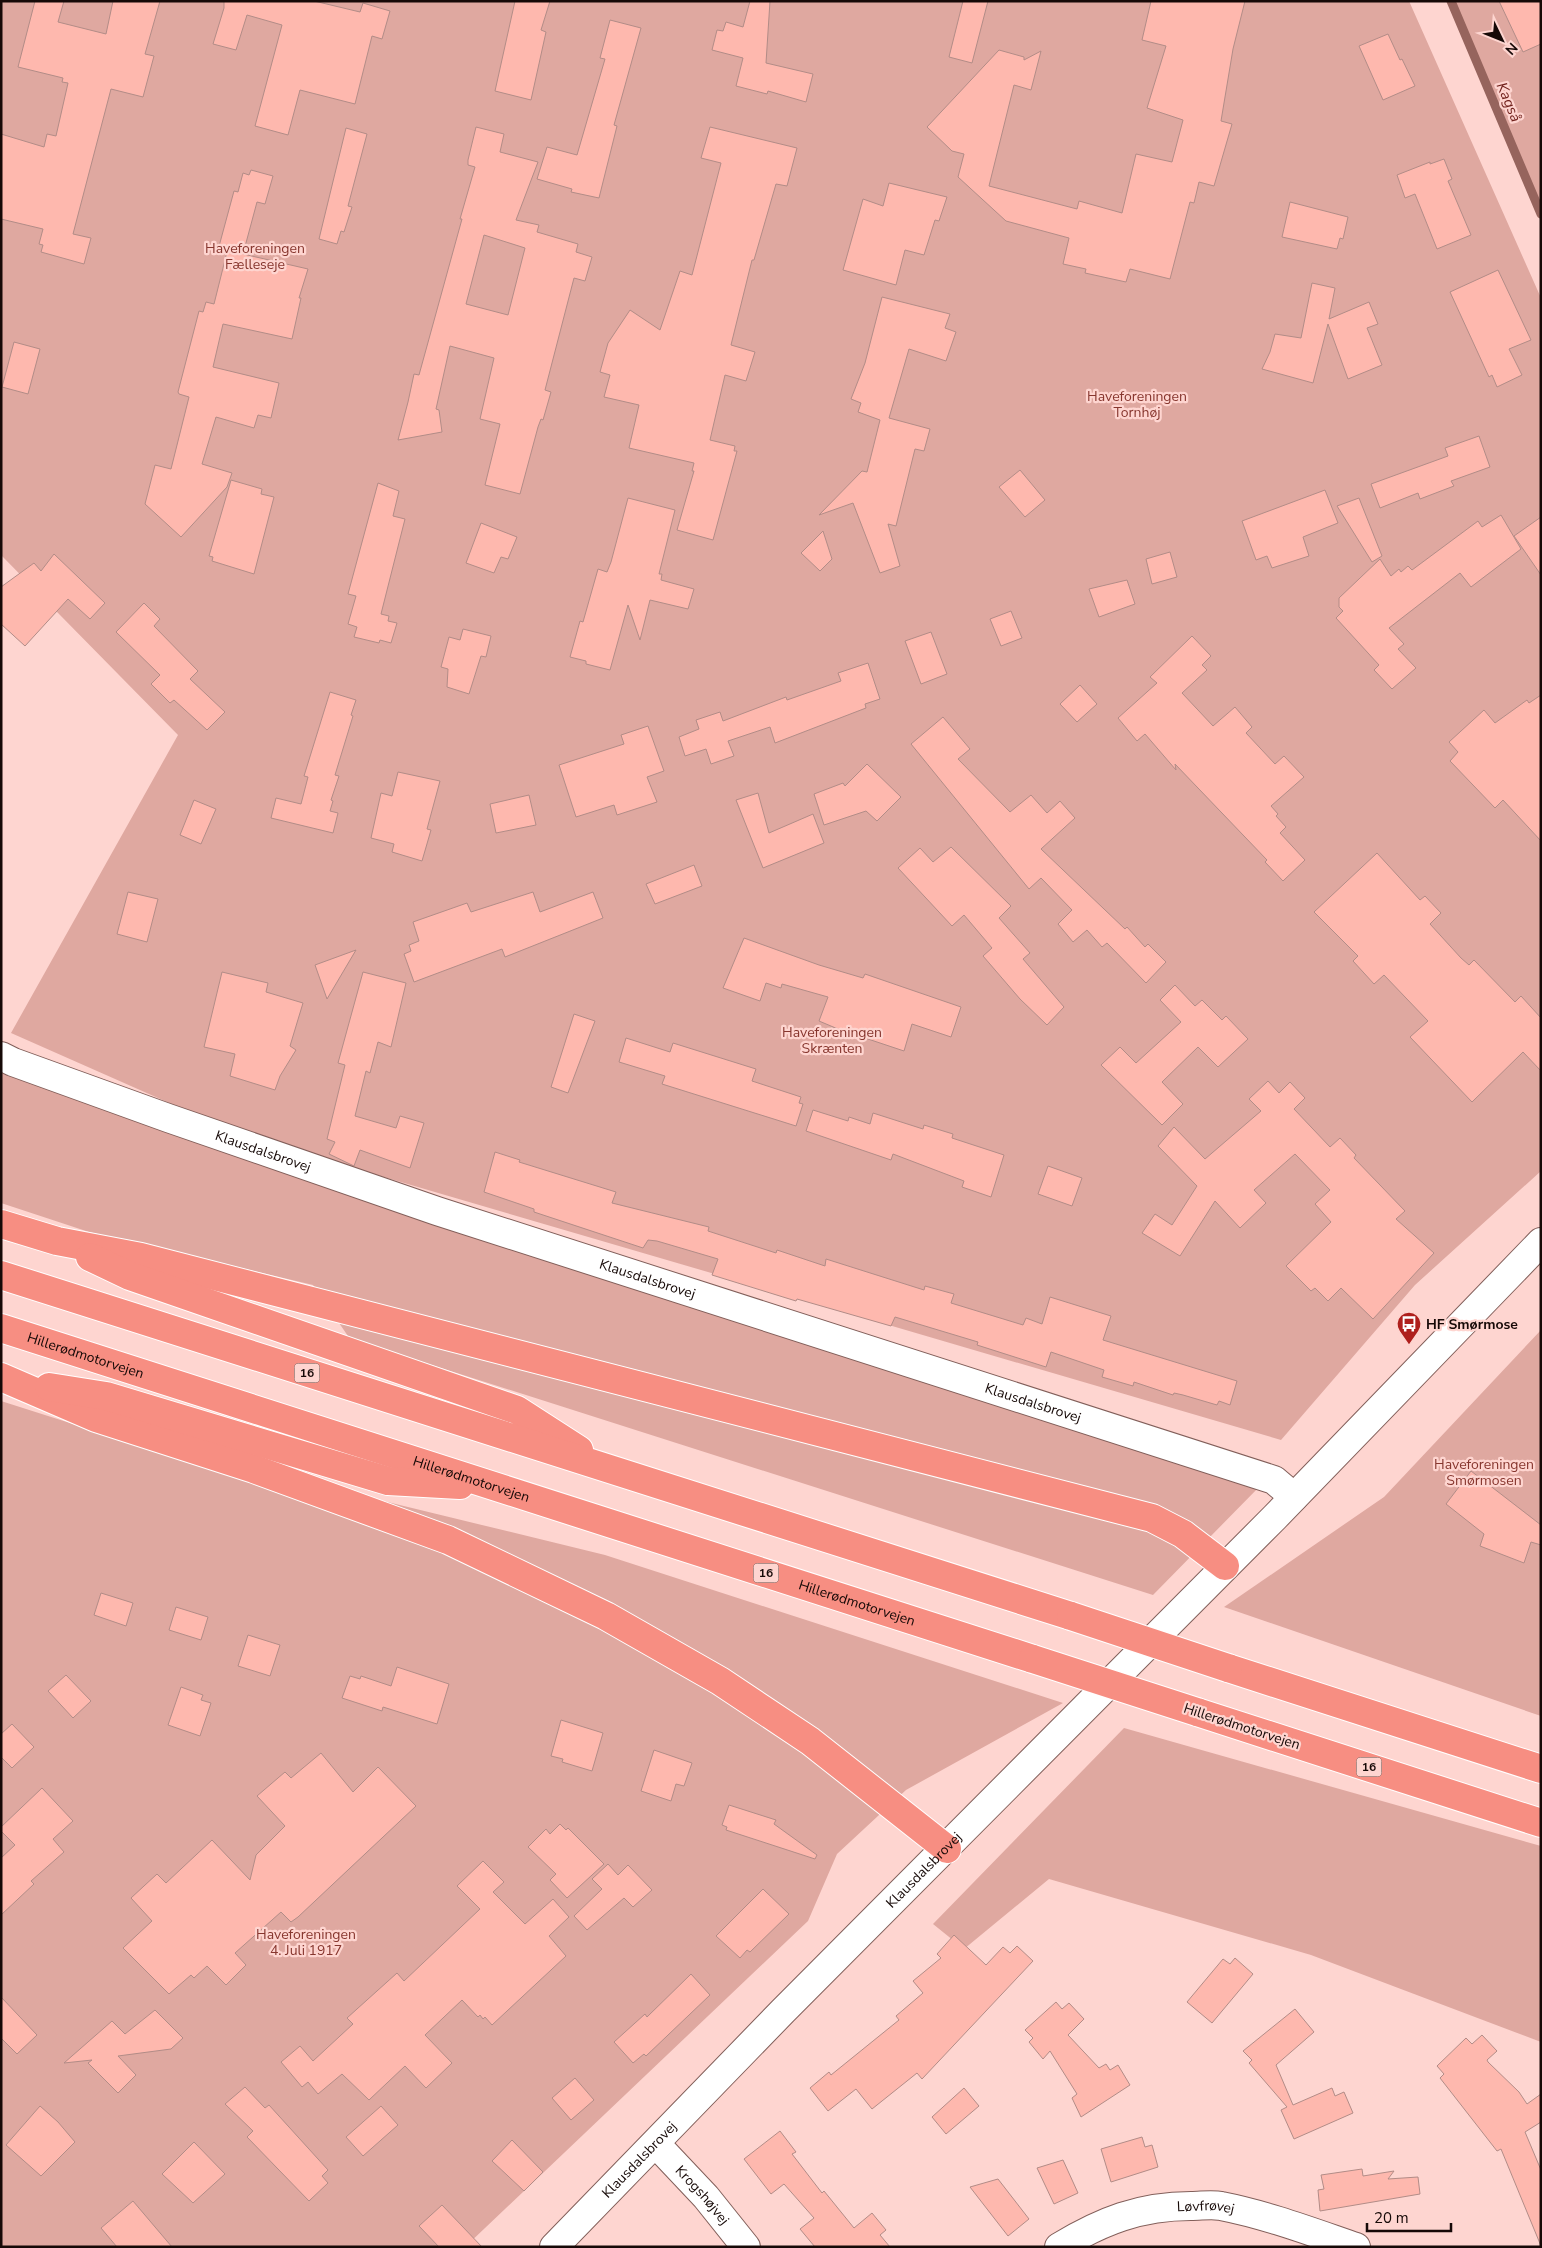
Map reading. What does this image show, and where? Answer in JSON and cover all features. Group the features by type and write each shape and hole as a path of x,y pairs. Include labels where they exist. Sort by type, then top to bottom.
{"highway":[{"path":"1,1224 57,1241 141,1257 1152,1518 1183,1534 1225,1566"},
{"path":"57,1241 130,1276 516,1410 612,1471"},
{"name":"16","path":"1,1275 1071,1616 1541,1769"},
{"name":"Hillerødmotorvejen","path":"1,1328 1541,1823"},
{"path":"7,1379 96,1418 254,1468 448,1540 606,1616 720,1681 810,1741 946,1849"},
{"name":"16","path":"7,1379 106,1396 388,1482 499,1487"}],"street":[{"name":"Klausdalsbrovej","path":"1,1056 168,1118 437,1211 1274,1480 1294,1497"},
{"name":"Klausdalsbrovej","path":"554,2247 783,2011 1294,1497 1541,1242"},
{"name":"Krogshøjvej","path":"656,2144 706,2197 746,2247"},
{"name":"Løvfrøvej","path":"1058,2247 1099,2225 1144,2209 1220,2205 1302,2238 1356,2247"}],"green space":[{"path":"1,1 1409,1 1541,298 1541,1171 1415,1285 1281,1440 244,1136 11,1033 178,735 1,555"},
{"path":"1450,1 1541,1 1541,213"},
{"path":"1,1073 440,1219 1261,1485 1153,1595 350,1339 313,1285 89,1232 1,1203"},
{"name":"Haveforeningen Smørmosen","path":"1541,1330 1541,1716 1224,1607 1384,1497"},
{"name":"Haveforeningen 4. Juli 1917","path":"1,1401 92,1430 605,1555 1063,1703 906,1790 837,1854 808,1921 465,2247 1,2247"},
{"path":"1124,1728 1541,1846 1541,2042 1311,1955 1049,1879 964,1949 933,1924"}],"building":[{"path":"35,1 64,1 58,22 106,34 113,1 160,1 145,54 154,56 143,97 111,89 73,234 91,238 84,264 41,252 43,245 39,244 43,229 1,219 1,134 44,147 47,134 56,136 68,83 62,82 63,78 18,67"},
{"path":"224,1 314,1 360,12 363,3 390,11 382,39 372,36 355,104 300,90 288,135 255,126 282,25 247,15 236,50 213,44 224,8"},
{"path":"515,1 550,1 541,30 546,32 531,100 495,91"},
{"path":"750,1 770,1 766,63 813,74 806,102 768,91 767,94 736,86 743,58 712,50 717,30 723,31 726,22 743,27"},
{"path":"963,1 988,1 972,63 949,57"},
{"path":"1151,1 1245,1 1233,49 1221,121 1232,124 1214,186 1199,182 1194,203 1190,202 1170,279 1130,269 1126,282 1085,273 1086,269 1063,264 1069,238 1006,221 958,177 964,154 952,151 927,127 999,50 1024,57 1024,60 1041,51 1031,90 1014,85 989,186 1077,209 1079,201 1122,213 1136,154 1172,162 1183,120 1147,108 1166,46 1142,40"},
{"path":"1499,1 1541,1 1541,44 1523,52"},
{"path":"610,20 641,28 614,125 617,126 599,198 571,192 572,189 537,179 547,147 577,155 605,59 600,58"},
{"path":"1388,34 1415,86 1383,100 1359,46"},
{"path":"476,127 504,134 500,152 538,162 516,220 539,225 537,232 578,244 576,252 592,257 585,281 574,278 545,390 551,392 543,420 541,419 538,427 520,494 485,485 500,424 480,419 494,358 450,346 436,409 439,410 442,432 398,440 414,374 419,375 475,167 468,165","holes":["484,235 525,248 508,315 466,304"]},
{"path":"710,127 797,148 787,186 776,184 754,260 752,260 731,345 755,352 746,381 725,375 710,440 735,446 734,451 737,451 713,540 677,530 694,471 692,471 694,463 629,448 639,405 604,397 610,375 600,372 608,343 630,310 660,330 680,271 692,275 721,163 701,158"},
{"path":"346,128 367,134 348,206 352,207 344,232 341,231 337,244 319,239"},
{"path":"1444,159 1452,179 1448,181 1471,235 1437,249 1415,194 1405,198 1397,175 1430,162 1430,164"},
{"path":"251,170 273,176 265,204 257,202 243,254 308,269 299,298 301,298 292,339 223,324 213,367 279,383 271,418 258,415 254,428 216,417 202,464 232,473 227,487 181,537 145,504 155,465 171,469 189,397 178,392 199,311 203,312 206,302 214,304 227,252 218,250 234,191 238,192 243,173 249,175"},
{"path":"889,183 947,197 939,221 935,220 924,255 905,250 896,285 843,270 863,199 883,206"},
{"path":"1290,202 1348,217 1343,239 1340,238 1337,249 1282,237"},
{"path":"1498,270 1531,340 1509,349 1522,375 1497,387 1492,375 1489,377 1450,292"},
{"path":"1312,283 1335,288 1329,319 1369,302 1378,324 1367,328 1382,365 1348,379 1328,324 1313,383 1262,369 1270,352 1275,334 1301,338"},
{"path":"882,297 950,314 945,328 956,332 946,361 909,349 889,418 930,429 924,451 915,449 896,526 888,524 900,566 880,573 853,503 819,515 862,471 867,472 880,420 858,412 861,403 851,399 865,363"},
{"path":"14,342 40,349 28,394 2,387"},
{"path":"1479,436 1490,467 1451,481 1454,486 1420,499 1418,493 1380,508 1371,484 1448,456 1445,448"},
{"path":"1020,470 1045,500 1025,517 999,487"},
{"path":"231,480 262,489 261,494 274,497 254,574 212,561 213,557 209,556"},
{"path":"378,483 399,491 393,516 405,519 381,614 389,616 388,621 397,623 391,643 380,640 379,643 354,637 357,627 348,624 356,596 348,594"},
{"path":"1325,490 1338,523 1303,537 1309,556 1272,568 1267,556 1256,560 1242,521"},
{"path":"628,498 675,510 659,574 662,574 661,580 694,589 688,609 650,600 640,640 628,605 610,670 586,664 586,661 570,657 580,621 583,622 598,569 607,572 611,562"},
{"path":"1359,498 1382,556 1372,562 1337,506"},
{"path":"1501,515 1521,549 1471,587 1460,573 1389,628 1404,644 1398,649 1416,668 1392,689 1374,670 1379,665 1336,618 1343,611 1339,607 1339,598 1380,559 1391,576 1399,569 1401,572 1408,566 1412,570 1478,521 1482,527"},
{"path":"1541,517 1541,575 1514,536"},
{"path":"481,523 517,537 508,559 501,557 494,573 466,563"},
{"path":"823,531 832,559 820,571 801,553"},
{"path":"1170,552 1177,577 1152,584 1146,559"},
{"path":"54,554 105,603 90,619 68,599 25,646 1,624 1,587 34,563 41,571"},
{"path":"1127,580 1135,604 1099,617 1089,589"},
{"path":"144,603 160,619 154,626 198,671 190,679 225,712 207,730 174,700 170,703 151,684 160,675 116,632"},
{"path":"1011,611 1022,638 1001,646 990,619"},
{"path":"463,629 491,636 486,657 481,656 469,694 447,687 448,669 441,667 449,637 460,640"},
{"path":"931,632 947,674 921,684 905,641"},
{"path":"1192,636 1211,656 1202,665 1207,670 1182,693 1213,726 1235,707 1252,727 1246,733 1275,764 1284,756 1304,777 1271,806 1278,814 1276,816 1286,827 1280,833 1305,860 1283,881 1265,862 1267,860 1175,764 1176,770 1145,734 1137,741 1118,718 1157,683 1150,677"},
{"path":"868,663 880,699 865,704 866,708 775,743 770,727 728,741 734,756 711,764 706,749 685,756 679,737 699,729 696,720 720,712 723,721 786,697 787,700 841,681 838,673"},
{"path":"1080,685 1097,704 1077,722 1060,704"},
{"path":"330,692 356,700 335,775 339,776 331,800 333,801 330,811 338,813 333,833 271,818 276,798 301,804 308,777 304,776"},
{"path":"1541,695 1541,841 1503,800 1495,808 1450,761 1458,752 1449,742 1484,710 1495,723 1527,700 1529,703"},
{"path":"943,717 970,749 958,759 1010,812 1031,795 1047,813 1060,801 1075,818 1041,849 1125,929 1127,927 1145,947 1148,944 1166,962 1146,983 1107,943 1102,947 1087,930 1073,942 1058,924 1072,910 1041,878 1029,889 911,744"},
{"path":"648,726 664,771 647,777 657,802 617,815 614,805 576,817 559,765 624,744 621,735"},
{"path":"867,764 901,797 877,821 866,811 824,825 814,794 843,783 845,786"},
{"path":"398,772 440,781 427,829 431,830 422,861 392,852 394,844 371,838 381,793 392,796"},
{"path":"758,793 769,833 813,814 824,843 763,868 736,800"},
{"path":"529,795 536,825 496,833 490,804"},
{"path":"194,800 216,809 201,844 180,835"},
{"path":"951,847 1011,906 999,918 1030,953 1023,959 1064,1007 1047,1025 1020,999 983,956 992,948 964,915 952,926 898,868 920,848 933,862"},
{"path":"1377,853 1420,900 1425,896 1441,913 1430,924 1461,958 1469,965 1474,960 1515,1002 1521,996 1541,1018 1541,1071 1523,1052 1472,1102 1410,1037 1428,1021 1384,975 1374,984 1353,961 1358,956 1314,912"},
{"path":"694,865 702,886 655,904 646,884"},
{"path":"128,892 158,899 147,942 117,934"},
{"path":"533,892 540,912 593,892 603,918 505,957 502,949 414,982 404,954 411,951 409,945 419,941 413,922 467,903 471,912"},
{"path":"744,938 819,965 863,978 865,974 961,1007 951,1037 912,1024 904,1051 819,1021 828,997 782,984 781,988 766,983 760,1001 723,988"},
{"path":"356,950 327,999 315,965"},
{"path":"222,972 268,983 266,992 303,1003 290,1046 296,1050 280,1076 275,1090 230,1076 235,1054 204,1047"},
{"path":"363,972 406,983 391,1047 378,1042 370,1073 366,1071 355,1116 396,1128 400,1116 424,1123 410,1168 360,1150 354,1166 329,1154 335,1142 327,1139 345,1065 338,1063"},
{"path":"1175,985 1195,1006 1202,1000 1222,1020 1226,1016 1248,1039 1218,1067 1198,1047 1162,1082 1183,1104 1162,1125 1101,1065 1120,1047 1136,1063 1181,1022 1160,1000"},
{"path":"574,1014 595,1021 568,1093 551,1087"},
{"path":"626,1038 670,1052 673,1043 756,1069 752,1081 801,1097 799,1103 803,1104 796,1126 662,1084 665,1076 619,1062"},
{"path":"1268,1081 1279,1093 1290,1082 1305,1098 1294,1109 1330,1147 1340,1138 1356,1155 1354,1158 1405,1211 1396,1219 1434,1253 1373,1319 1341,1288 1328,1301 1315,1288 1311,1291 1286,1266 1331,1222 1315,1204 1330,1190 1295,1154 1254,1190 1266,1203 1240,1228 1215,1201 1180,1256 1142,1233 1155,1214 1172,1225 1197,1186 1158,1146 1174,1127 1205,1159 1261,1111 1249,1099"},
{"path":"813,1110 848,1121 849,1117 870,1124 873,1113 923,1129 924,1125 953,1134 952,1138 1004,1155 991,1197 962,1187 964,1181 893,1154 891,1160 806,1131"},
{"path":"495,1152 520,1160 519,1162 616,1192 612,1203 709,1227 708,1231 776,1253 777,1250 825,1266 826,1259 924,1290 925,1286 954,1294 951,1303 1023,1325 1026,1318 1042,1324 1050,1297 1111,1316 1103,1340 1237,1381 1230,1405 1219,1401 1217,1405 1183,1395 1174,1393 1173,1395 1134,1382 1133,1386 1102,1377 1104,1370 1051,1352 1046,1367 977,1345 978,1342 895,1317 891,1326 797,1299 796,1301 712,1275 718,1259 657,1241 648,1240 643,1248 534,1212 534,1209 484,1192"},
{"path":"1048,1166 1082,1178 1072,1206 1038,1194"},
{"path":"1471,1471 1541,1525 1541,1545 1531,1542 1524,1563 1480,1546 1484,1534 1446,1504"},
{"path":"101,1593 133,1603 126,1626 94,1615"},
{"path":"176,1607 208,1617 201,1640 169,1630"},
{"path":"248,1635 280,1645 270,1676 238,1666"},
{"path":"397,1667 449,1684 437,1724 383,1707 382,1711 342,1698 350,1676 360,1679 361,1676 391,1686"},
{"path":"66,1675 91,1701 73,1718 48,1691"},
{"path":"181,1687 203,1695 201,1700 211,1703 200,1736 168,1725"},
{"path":"561,1720 603,1733 592,1771 562,1762 563,1759 551,1756"},
{"path":"12,1724 34,1747 12,1768 1,1757 1,1734"},
{"path":"654,1750 692,1763 684,1786 676,1784 671,1801 641,1791"},
{"path":"321,1753 353,1792 378,1767 416,1806 298,1917 291,1922 281,1912 235,1953 246,1965 226,1985 207,1966 194,1978 191,1975 169,1994 123,1948 152,1921 131,1898 157,1874 166,1883 212,1840 250,1880 256,1855 285,1826 257,1796 285,1772 291,1778"},
{"path":"42,1788 73,1821 53,1839 64,1852 31,1881 34,1884 1,1915 1,1858 15,1845 1,1831 1,1827"},
{"path":"729,1805 776,1820 774,1824 817,1855 815,1859 726,1830 727,1827 722,1825"},
{"path":"560,1824 566,1830 568,1828 604,1864 567,1898 550,1880 556,1874 528,1847 546,1829 550,1834"},
{"path":"483,1861 504,1882 493,1892 525,1924 553,1899 569,1917 549,1936 566,1956 492,2025 485,2017 483,2019 480,2015 478,2017 462,2000 425,2035 452,2063 426,2088 405,2066 369,2100 342,2074 318,2094 308,2082 302,2087 281,2062 300,2046 313,2061 353,2024 347,2018 397,1973 404,1981 480,1909 457,1886"},
{"path":"608,1864 618,1875 628,1865 652,1890 633,1907 624,1898 587,1930 574,1916 602,1889 592,1879"},
{"path":"763,1889 789,1914 750,1952 747,1950 740,1958 716,1936"},
{"path":"954,1935 986,1965 1003,1947 1010,1953 1017,1946 1033,1961 922,2079 917,2073 872,2109 856,2089 828,2111 810,2088 829,2072 831,2075 899,2020 896,2016 923,1993 913,1981 941,1958 937,1954"},
{"path":"1235,1958 1253,1974 1212,2023 1187,2002 1223,1959 1230,1964"},
{"path":"691,1974 710,1995 646,2056 644,2054 633,2063 614,2042 645,2014 647,2017"},
{"path":"1,1997 37,2035 17,2054 1,2038"},
{"path":"1056,2002 1062,2009 1069,2003 1084,2019 1068,2035 1099,2068 1106,2064 1110,2070 1118,2065 1130,2085 1081,2117 1072,2098 1077,2094 1050,2051 1043,2059 1029,2042 1033,2038 1025,2030"},
{"path":"1295,2009 1314,2032 1276,2065 1293,2105 1332,2088 1335,2096 1344,2092 1353,2113 1294,2139 1281,2110 1287,2107 1249,2063 1252,2060 1243,2051"},
{"path":"155,2010 183,2038 171,2049 118,2056 136,2075 118,2093 88,2063 92,2060 64,2063 112,2021 125,2034"},
{"path":"1482,2035 1497,2051 1487,2060 1488,2062 1519,2092 1527,2104 1541,2094 1541,2122 1525,2132 1541,2170 1541,2246 1501,2149 1497,2151 1440,2078 1444,2074 1437,2066 1466,2038 1472,2044"},
{"path":"575,2078 594,2100 571,2120 552,2098"},
{"path":"245,2087 265,2108 269,2105 328,2170 322,2176 328,2183 309,2201 247,2137 253,2131 225,2104"},
{"path":"964,2088 979,2106 946,2134 932,2117"},
{"path":"40,2106 58,2122 75,2142 41,2176 6,2145"},
{"path":"381,2106 398,2125 363,2156 346,2137"},
{"path":"780,2131 796,2152 792,2154 822,2193 824,2191 854,2228 872,2213 886,2230 880,2235 890,2247 815,2247 800,2229 814,2218 784,2184 771,2194 744,2159"},
{"path":"1142,2137 1145,2147 1152,2145 1158,2167 1111,2182 1101,2149"},
{"path":"512,2140 543,2172 524,2191 492,2161"},
{"path":"194,2142 225,2174 193,2203 162,2174"},
{"path":"1063,2160 1078,2193 1054,2204 1037,2168"},
{"path":"1362,2169 1363,2176 1394,2171 1388,2179 1418,2177 1420,2194 1320,2211 1318,2190 1324,2189 1321,2175"},
{"path":"998,2179 1029,2219 1008,2236 970,2187"},
{"path":"133,2201 172,2247 117,2247 101,2228"},
{"path":"442,2205 482,2247 439,2247 419,2226"}],"waterway":[{"name":"Kagså","path":"1451,1 1541,214"}],"place":[{"name":"HF Smørmose","path":"1409,1345"}],"park label":[{"name":"Haveforeningen Fælleseje","path":"255,256"},
{"name":"Haveforeningen Tornhøj","path":"1137,404"},
{"name":"Haveforeningen Skrænten","path":"832,1040"}]}
